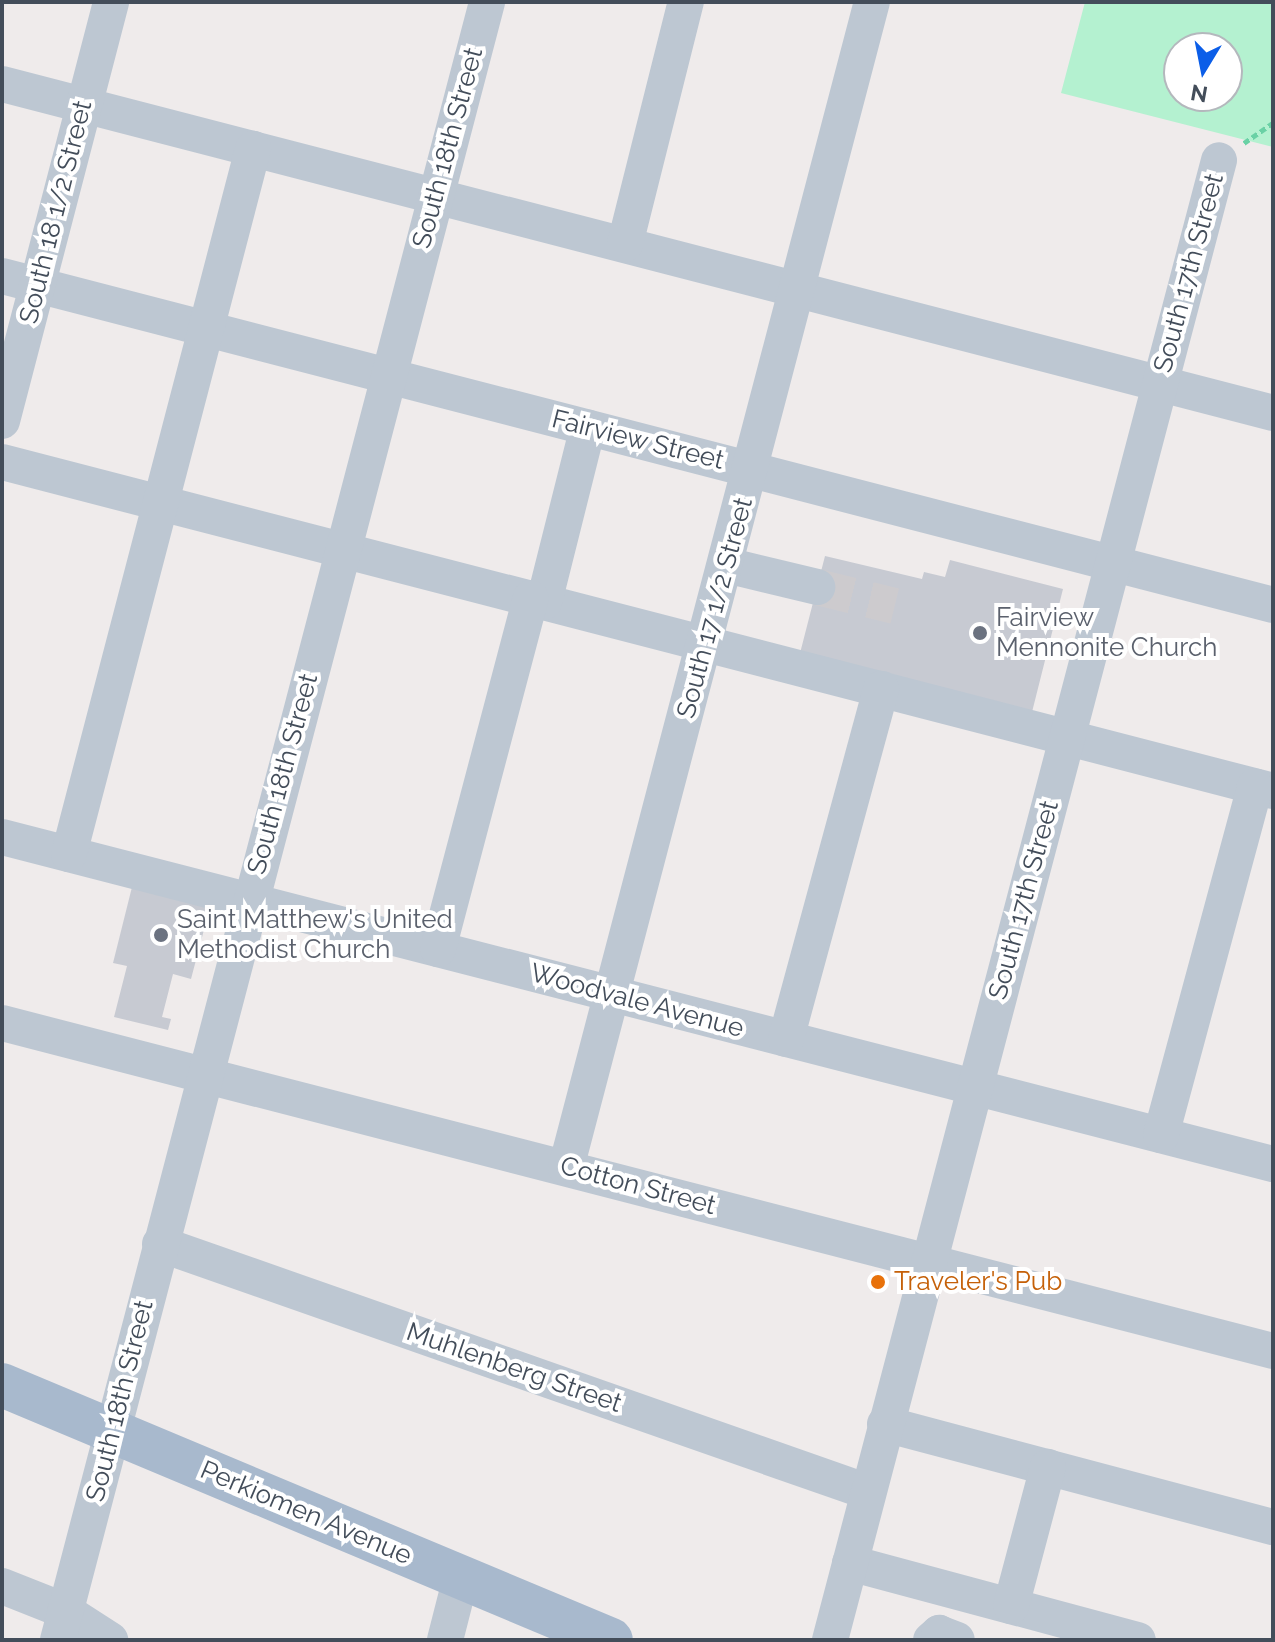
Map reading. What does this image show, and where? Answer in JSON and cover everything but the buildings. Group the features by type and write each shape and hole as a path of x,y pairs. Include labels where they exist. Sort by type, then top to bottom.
{"main road":[{"name":"Perkiomen Avenue","path":"2,1385 611,1640"}],"street":[{"name":"South 18 1/2 Street","path":"2,421 111,2"},
{"name":"South 18th Street","path":"62,1626 203,1075 487,2"},
{"path":"625,244 686,2"},
{"name":"South 17 1/2 Street","path":"566,1168 706,644 872,2"},
{"path":"2,84 1273,413"},
{"path":"69,854 253,149"},
{"name":"South 17th Street","path":"830,1640 1219,160"},
{"name":"Fairview Street","path":"2,276 1273,605"},
{"path":"438,949 588,427"},
{"path":"2,462 1264,789 1161,1135"},
{"path":"726,565 817,587"},
{"path":"786,1039 881,689"},
{"name":"Woodvale Avenue","path":"2,837 1273,1164"},
{"name":"Cotton Street","path":"2,1023 1273,1351"},
{"name":"Muhlenberg Street","path":"160,1244 868,1492"},
{"path":"885,1424 1273,1527"},
{"path":"1011,1606 1048,1467"},
{"path":"850,1563 1138,1640"},
{"path":"445,1640 461,1577"},
{"path":"2,1586 62,1626 110,1640"},
{"path":"931,1640 939,1633 957,1640"}],"green space":[{"path":"1085,2 1273,2 1273,147 1061,93"}],"tunnel":[{"path":"817,587 895,606"}],"place":[{"name":"Fairview Mennonite Church","path":"980,633"},
{"name":"Saint Matthew's United Methodist Church","path":"161,935"},
{"name":"Traveler's Pub","path":"878,1282"}]}
